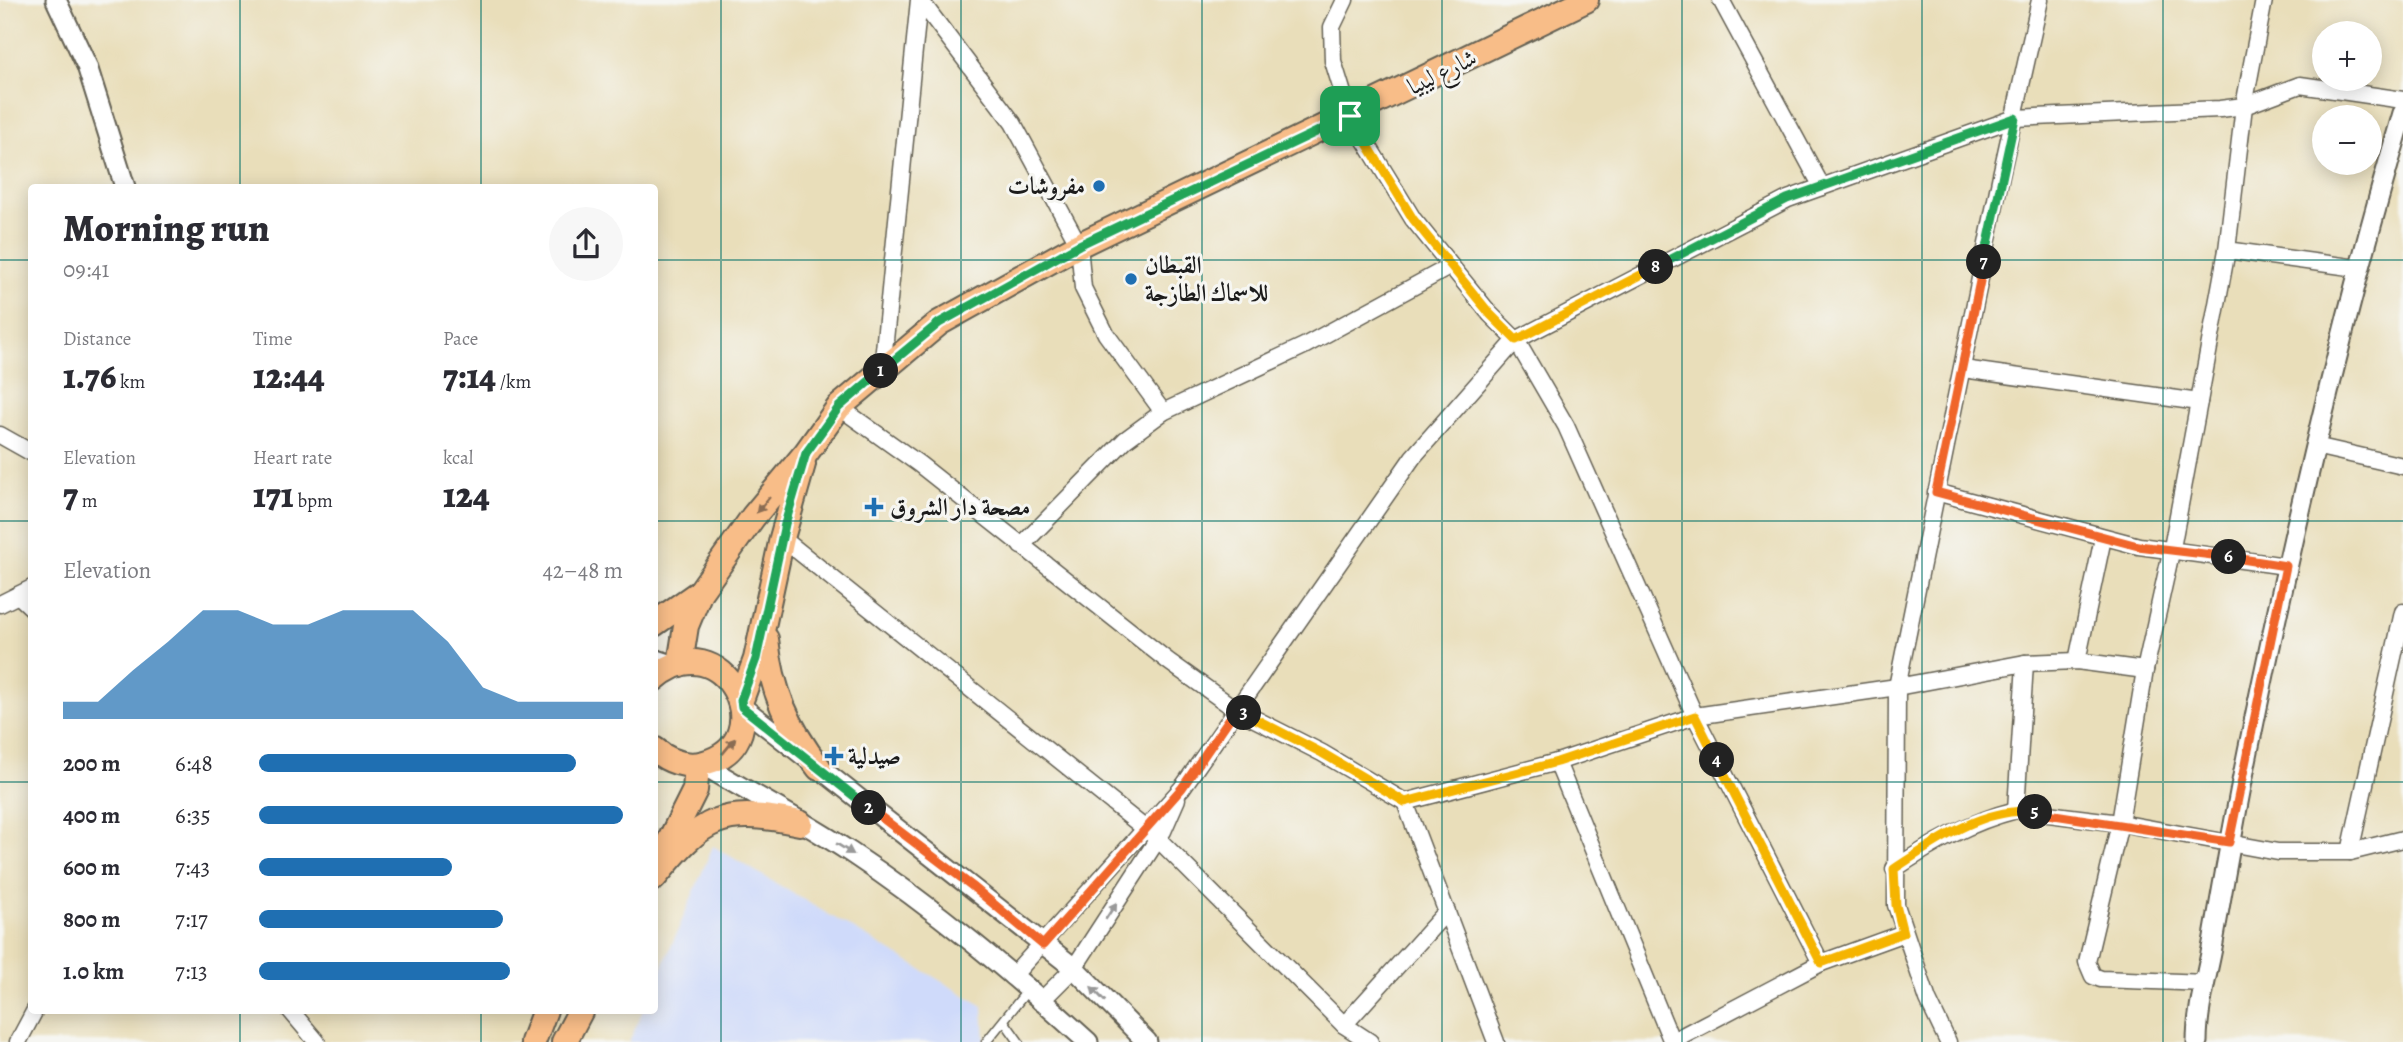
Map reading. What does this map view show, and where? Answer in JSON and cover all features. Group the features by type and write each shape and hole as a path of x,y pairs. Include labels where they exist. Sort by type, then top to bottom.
{"main road":[{"name":"شارع ليبيا","path":"700,592 753,517 806,453 839,407 939,323 1079,245 1586,0"},
{"path":"658,751 678,763 700,764 722,755 736,739 741,704 756,659 782,538 806,453"},
{"path":"658,621 700,592"},
{"path":"666,667 700,592"},
{"path":"766,607 765,636 776,693 796,737 819,768"},
{"path":"666,667 702,664 722,673 731,681 741,704"},
{"path":"658,863 695,790 700,764"},
{"path":"658,873 692,835 707,824 743,815 800,823"},
{"path":"533,1042 544,1014"},
{"path":"564,1042 579,1014"}],"street":[{"path":"56,0 87,66 124,184"},
{"path":"919,0 1013,123 1079,245 1083,288 1106,334 1163,412"},
{"path":"882,370 919,0"},
{"path":"1345,0 1332,27 1333,61 1350,116 1413,219 1516,340 1566,426 1695,716 1821,963"},
{"path":"1721,0 1822,187"},
{"path":"1948,1042 1938,1025 1903,933 1896,905 1894,869 1897,687 2040,0"},
{"path":"2206,982 2101,979 2093,976 2087,962 2120,823 2145,670 2172,548 2227,250 2244,106 2264,0"},
{"path":"1012,977 1182,788 1413,457 1516,340 1787,199 2015,118 2244,106 2300,85 2403,100"},
{"path":"2197,1042 2197,1018 2206,982 2229,842 2286,566 2357,268 2403,113"},
{"path":"2227,250 2357,268"},
{"path":"1021,546 1125,440 1163,412 1304,346 1451,265"},
{"path":"1963,369 2199,402"},
{"path":"839,407 919,464 1168,661 1236,709 1322,753 1405,802 1496,1042"},
{"path":"0,435 28,451"},
{"path":"2315,446 2403,466"},
{"path":"1936,492 2138,546 2172,548 2286,566"},
{"path":"782,538 1158,839 1344,1025 1370,1042"},
{"path":"2077,661 2103,538"},
{"path":"0,604 25,591"},
{"path":"2350,852 2403,612"},
{"path":"1405,802 1557,762 1695,716 1897,687 2025,663 2077,661 2145,670"},
{"path":"2016,810 2025,663"},
{"path":"741,704 1074,968 1147,1042"},
{"path":"1557,762 1671,1042 1821,963 1903,933"},
{"path":"700,764 847,850 900,886 964,933 1088,1042"},
{"path":"1033,996 1074,968 1158,839 1182,788"},
{"path":"1894,869 1942,837 1988,817 2016,810 2120,823 2278,852 2350,852 2403,839"},
{"path":"1344,1025 1447,911"},
{"path":"18,1042 33,1014"},
{"path":"293,1014 317,1042"},
{"path":"2197,1018 2205,1042"}],"lane":[{"path":"986,1042 1004,1021 1033,996"},
{"path":"1004,1021 1019,1042"}],"shaded area":[{"path":"713,846 983,1006 985,1042 629,1042 641,1014 658,1014 658,978"}],"place":[{"name":"مفروشات","path":"1099,186"},
{"name":"القبطان للاسماك الطازجة","path":"1131,279"},
{"name":"مصحة دار الشروق","path":"874,507"},
{"name":"صيدلية","path":"834,756"}],"route":[{"path":"1350,116 1413,219 1490,314 1516,340 1787,199 2015,118 1936,492 2138,546 2172,548 2286,566 2229,842 2120,823 2016,810 1988,817 1942,837 1894,869 1896,905 1903,933 1821,963 1695,716 1557,762 1405,802 1322,753 1236,709 1182,788 1043,945 972,886 742,707 741,700 756,659 785,524 806,453 839,407 939,323 1079,245 1350,116"}]}
